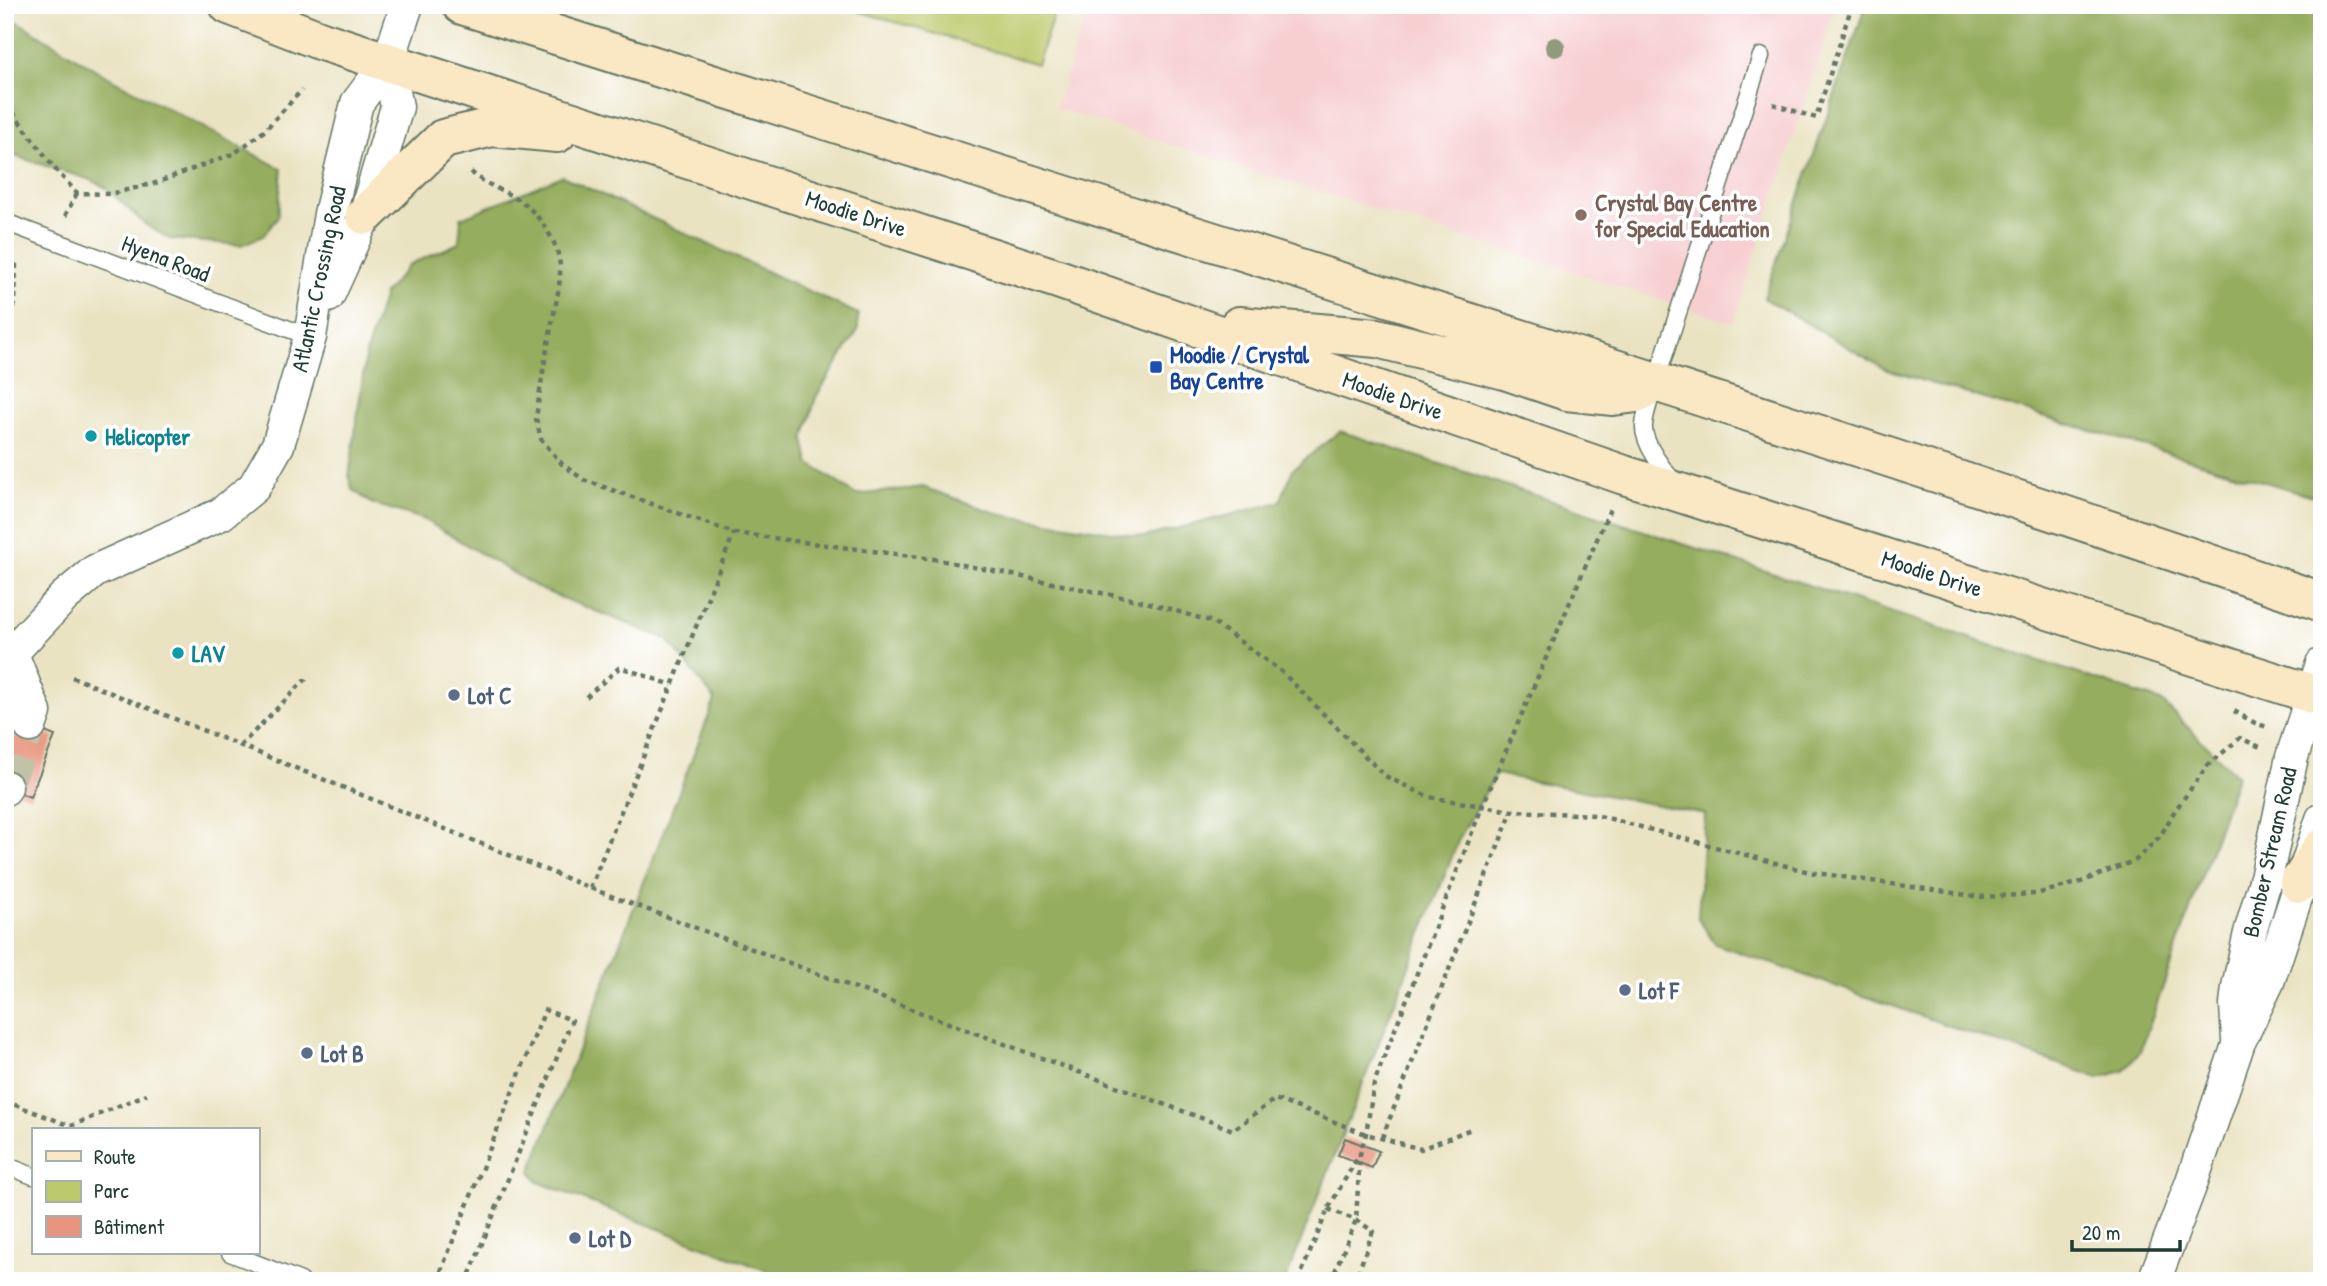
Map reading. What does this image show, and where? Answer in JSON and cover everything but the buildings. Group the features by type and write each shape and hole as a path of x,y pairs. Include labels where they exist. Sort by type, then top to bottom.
{"main road":[{"name":"Moodie Drive","path":"229,5 306,35 1176,320 1625,475 2319,685"},
{"path":"462,5 1083,203 1656,381 2322,602"},
{"path":"365,215 443,139 492,127 626,138"},
{"path":"1176,320 1377,338 1505,370 1567,391 1613,396 1637,393 1656,381"},
{"path":"2299,883 2322,848"}],"street":[{"path":"388,62 407,5"},
{"name":"Atlantic Crossing Road","path":"310,337 365,215 397,107 388,62"},
{"name":"Atlantic Crossing Road","path":"7,655 64,597 95,571 221,514 254,487 278,445 310,337 330,214 357,103 388,62"},
{"path":"7,655 8,701 17,719"},
{"name":"Bomber Stream Road","path":"2239,1042 2236,1004 2250,933 2267,874 2292,757 2319,685"},
{"name":"Bomber Stream Road","path":"2154,1281 2191,1184 2239,1042 2269,982 2322,819"}],"lane":[{"path":"1687,494 1665,472 1648,443 1643,427 1761,56"},
{"name":"Hyena Road","path":"5,222 310,337"},
{"path":"5,1165 32,1176"},
{"path":"233,1254 301,1281"}],"path":[{"path":"1747,96 1816,118 1853,5"},
{"path":"5,106 15,114 55,169 77,193 110,194 156,183 235,153 264,131 302,90"},
{"path":"465,166 481,181 516,196 534,212 548,232 558,254 560,281 536,419 541,439 562,464 584,480 734,533 934,559 1146,602 1213,622 1282,673 1385,776 1429,797 1512,811 1596,814 1809,872 1981,897 2036,894 2081,882 2136,860 2161,835 2208,765 2239,738 2262,747"},
{"path":"66,217 77,193"},
{"path":"5,273 16,261 15,303 5,327"},
{"path":"1331,1281 1356,1220 1360,1154 1374,1083 1482,807 1625,475"},
{"path":"590,888 734,533"},
{"path":"586,697 620,667 672,685"},
{"path":"72,677 590,888 1233,1130 1275,1099 1366,1134 1420,1149 1471,1129"},
{"path":"240,746 306,679"},
{"path":"2247,718 2265,726"},
{"path":"1382,1138 1512,811"},
{"path":"437,1281 545,1010 572,1020 467,1281"},
{"path":"5,1101 71,1126 147,1094"},
{"path":"1298,1281 1328,1209 1360,1154"},
{"path":"1328,1209 1356,1220 1373,1231 1355,1281"}],"shaded area":[{"name":"Crystal Bay Centre for Special Education","path":"1089,5 1836,5 1733,323 1056,108"}],"green space":[{"path":"838,5 1057,5 1037,64"},
{"path":"1866,5 2322,5 2322,499 1887,370 1764,298"},
{"path":"5,14 106,76 282,169 278,217 263,236 241,245 170,239 146,225 105,187 91,180 5,153"},
{"path":"562,176 858,314 858,330 816,397 804,439 809,463 856,495 923,487 1002,515 1144,537 1280,502 1293,469 1340,431 2161,701 2237,776 2140,1052 2123,1071 2099,1078 1715,944 1698,918 1705,814 1496,774 1459,839 1285,1281 793,1281 538,1182 531,1171 715,700 667,639 542,590 423,519 371,503 352,489 349,477 366,354 384,294 410,264 459,243 461,218"}],"tunnel":[{"path":"6,787 30,726"}],"place":[{"name":"Crystal Bay Centre for Special Education","path":"1581,215"},
{"name":"Moodie / Crystal Bay Centre","path":"1156,367"},
{"name":"Helicopter","path":"91,436"},
{"name":"LAV","path":"178,653"},
{"name":"Lot C","path":"454,695"},
{"name":"Lot F","path":"1625,990"},
{"name":"Lot B","path":"307,1053"},
{"name":"Lot D","path":"575,1238"}]}
